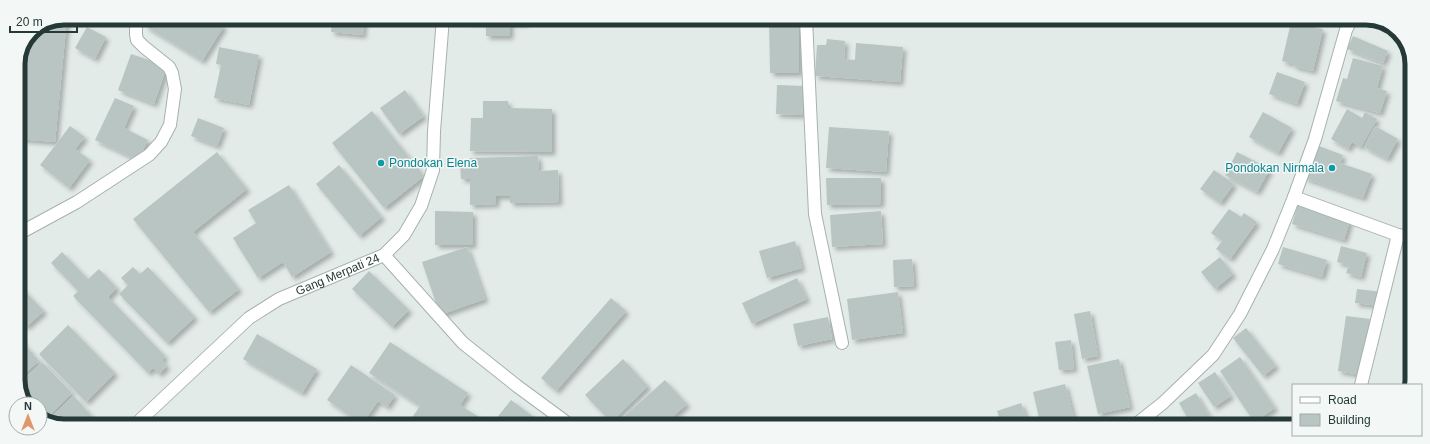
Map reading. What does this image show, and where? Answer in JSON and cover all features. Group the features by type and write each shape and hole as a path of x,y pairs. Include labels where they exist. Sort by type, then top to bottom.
{"street":[{"path":"25,230 77,202 149,154 161,142 170,125 175,89 174,79 169,67 137,40 136,25"},
{"name":"Gang Merpati 24","path":"141,419 249,318 279,299 384,255 404,235 421,206 433,170 434,131 442,25"},
{"path":"806,25 815,214 842,343"},
{"path":"1143,419 1163,403 1213,355 1240,314 1273,249 1294,197 1314,138 1348,25"},
{"path":"1294,197 1398,235 1405,236"},
{"path":"1362,384 1398,235"},
{"path":"384,255 463,343 562,419"}],"building":[{"path":"66,25 55,142 25,140 25,64 28,49 37,37 49,28"},
{"path":"222,25 224,26 202,61 145,26"},
{"path":"332,25 364,25 363,35 331,32"},
{"path":"486,25 510,25 510,36 486,36"},
{"path":"769,25 799,25 799,73 770,73"},
{"path":"1290,25 1305,25 1323,29 1313,71 1293,66 1294,64 1282,61"},
{"path":"87,27 106,37 95,59 75,48"},
{"path":"1353,36 1388,51 1383,63 1347,49"},
{"path":"827,39 845,41 844,59 855,60 856,43 903,47 900,82 815,76 817,45 826,45"},
{"path":"219,47 259,55 249,105 214,98 221,65 216,64"},
{"path":"131,54 167,66 154,104 118,90"},
{"path":"1353,58 1383,66 1377,88 1387,91 1380,113 1336,101 1343,78 1347,79"},
{"path":"1277,72 1305,82 1297,104 1269,94"},
{"path":"777,85 804,86 802,115 776,114"},
{"path":"405,90 424,116 399,134 380,108"},
{"path":"115,98 134,106 124,128 148,140 138,160 95,140"},
{"path":"483,101 508,101 508,108 552,109 552,152 470,151 471,118 483,118"},
{"path":"1347,109 1362,118 1365,112 1377,119 1361,147 1352,142 1348,149 1331,139"},
{"name":"Pondokan Elena","path":"372,111 424,176 384,208 332,143"},
{"path":"1263,112 1292,128 1278,153 1249,137"},
{"path":"198,118 224,128 217,146 191,136"},
{"path":"70,126 85,137 75,149 90,160 69,188 40,165"},
{"path":"1375,126 1398,139 1387,159 1364,147"},
{"path":"829,127 889,131 886,172 826,168"},
{"name":"Pondokan Nirmala","path":"1316,145 1343,155 1340,163 1372,174 1363,198 1304,178"},
{"path":"217,152 247,189 193,232 239,289 209,312 133,219"},
{"path":"1237,152 1270,169 1257,192 1225,175"},
{"path":"538,156 539,171 558,170 559,202 510,203 510,196 496,196 496,204 470,205 470,179 461,179 460,165 470,165 470,158"},
{"path":"339,165 382,217 359,236 316,184"},
{"path":"1214,170 1234,184 1220,203 1200,189"},
{"path":"826,178 881,178 881,204 827,205"},
{"path":"289,185 331,252 292,277 283,262 258,278 233,238 256,223 248,210"},
{"path":"1298,204 1350,220 1344,240 1292,224"},
{"path":"1229,209 1241,217 1244,213 1257,222 1230,259 1216,249 1222,241 1211,233"},
{"path":"435,211 473,212 473,245 435,245"},
{"path":"881,211 883,244 832,247 830,215"},
{"path":"795,241 802,268 767,278 759,251"},
{"path":"1341,246 1367,253 1361,277 1346,273 1349,265 1337,262"},
{"path":"467,247 485,299 440,315 422,262"},
{"path":"1283,247 1327,260 1322,277 1278,264"},
{"path":"62,252 88,279 99,269 117,288 108,297 165,356 162,360 167,366 159,374 153,368 148,373 73,296 78,291 51,263"},
{"path":"1220,257 1233,274 1215,289 1201,272"},
{"path":"912,259 914,286 894,287 893,260"},
{"path":"133,267 140,274 148,267 195,317 167,343 119,294 128,285 121,278"},
{"path":"369,271 409,310 392,327 352,289"},
{"path":"797,278 807,299 752,324 742,303"},
{"path":"1357,289 1382,292 1380,306 1355,303"},
{"path":"25,291 44,311 26,327 25,326"},
{"path":"898,292 903,333 852,340 847,299"},
{"path":"611,298 626,311 556,391 541,378"},
{"path":"1090,311 1098,356 1082,359 1074,314"},
{"path":"1346,316 1370,319 1361,375 1338,371"},
{"path":"828,317 832,339 798,346 793,324"},
{"path":"68,325 115,373 86,402 39,354"},
{"path":"1246,328 1276,366 1263,376 1233,338"},
{"path":"257,334 317,369 302,393 243,359"},
{"path":"1071,340 1074,369 1059,370 1055,342"},
{"path":"390,342 468,393 460,405 482,419 411,419 420,406 369,373"},
{"path":"25,345 39,361 25,373"},
{"path":"1240,357 1275,408 1258,419 1252,419 1220,371"},
{"path":"623,359 648,386 614,419 608,419 585,395"},
{"path":"1119,359 1130,407 1098,414 1087,366"},
{"path":"42,362 72,393 49,416 48,396 28,396 25,379"},
{"path":"351,365 395,395 387,407 378,401 365,419 355,419 327,400"},
{"path":"1215,372 1231,396 1214,407 1198,383"},
{"path":"665,380 687,404 670,419 621,419"},
{"path":"1065,384 1074,419 1039,419 1033,392"},
{"path":"1196,393 1211,419 1188,419 1179,403"},
{"path":"74,396 94,419 59,419 51,417"},
{"path":"511,400 534,417 532,419 496,419"},
{"path":"1021,403 1026,417 1020,419 1000,419 997,411"}],"place":[{"name":"Pondokan Elena","path":"381,163"},
{"name":"Pondokan Nirmala","path":"1332,168"}]}
